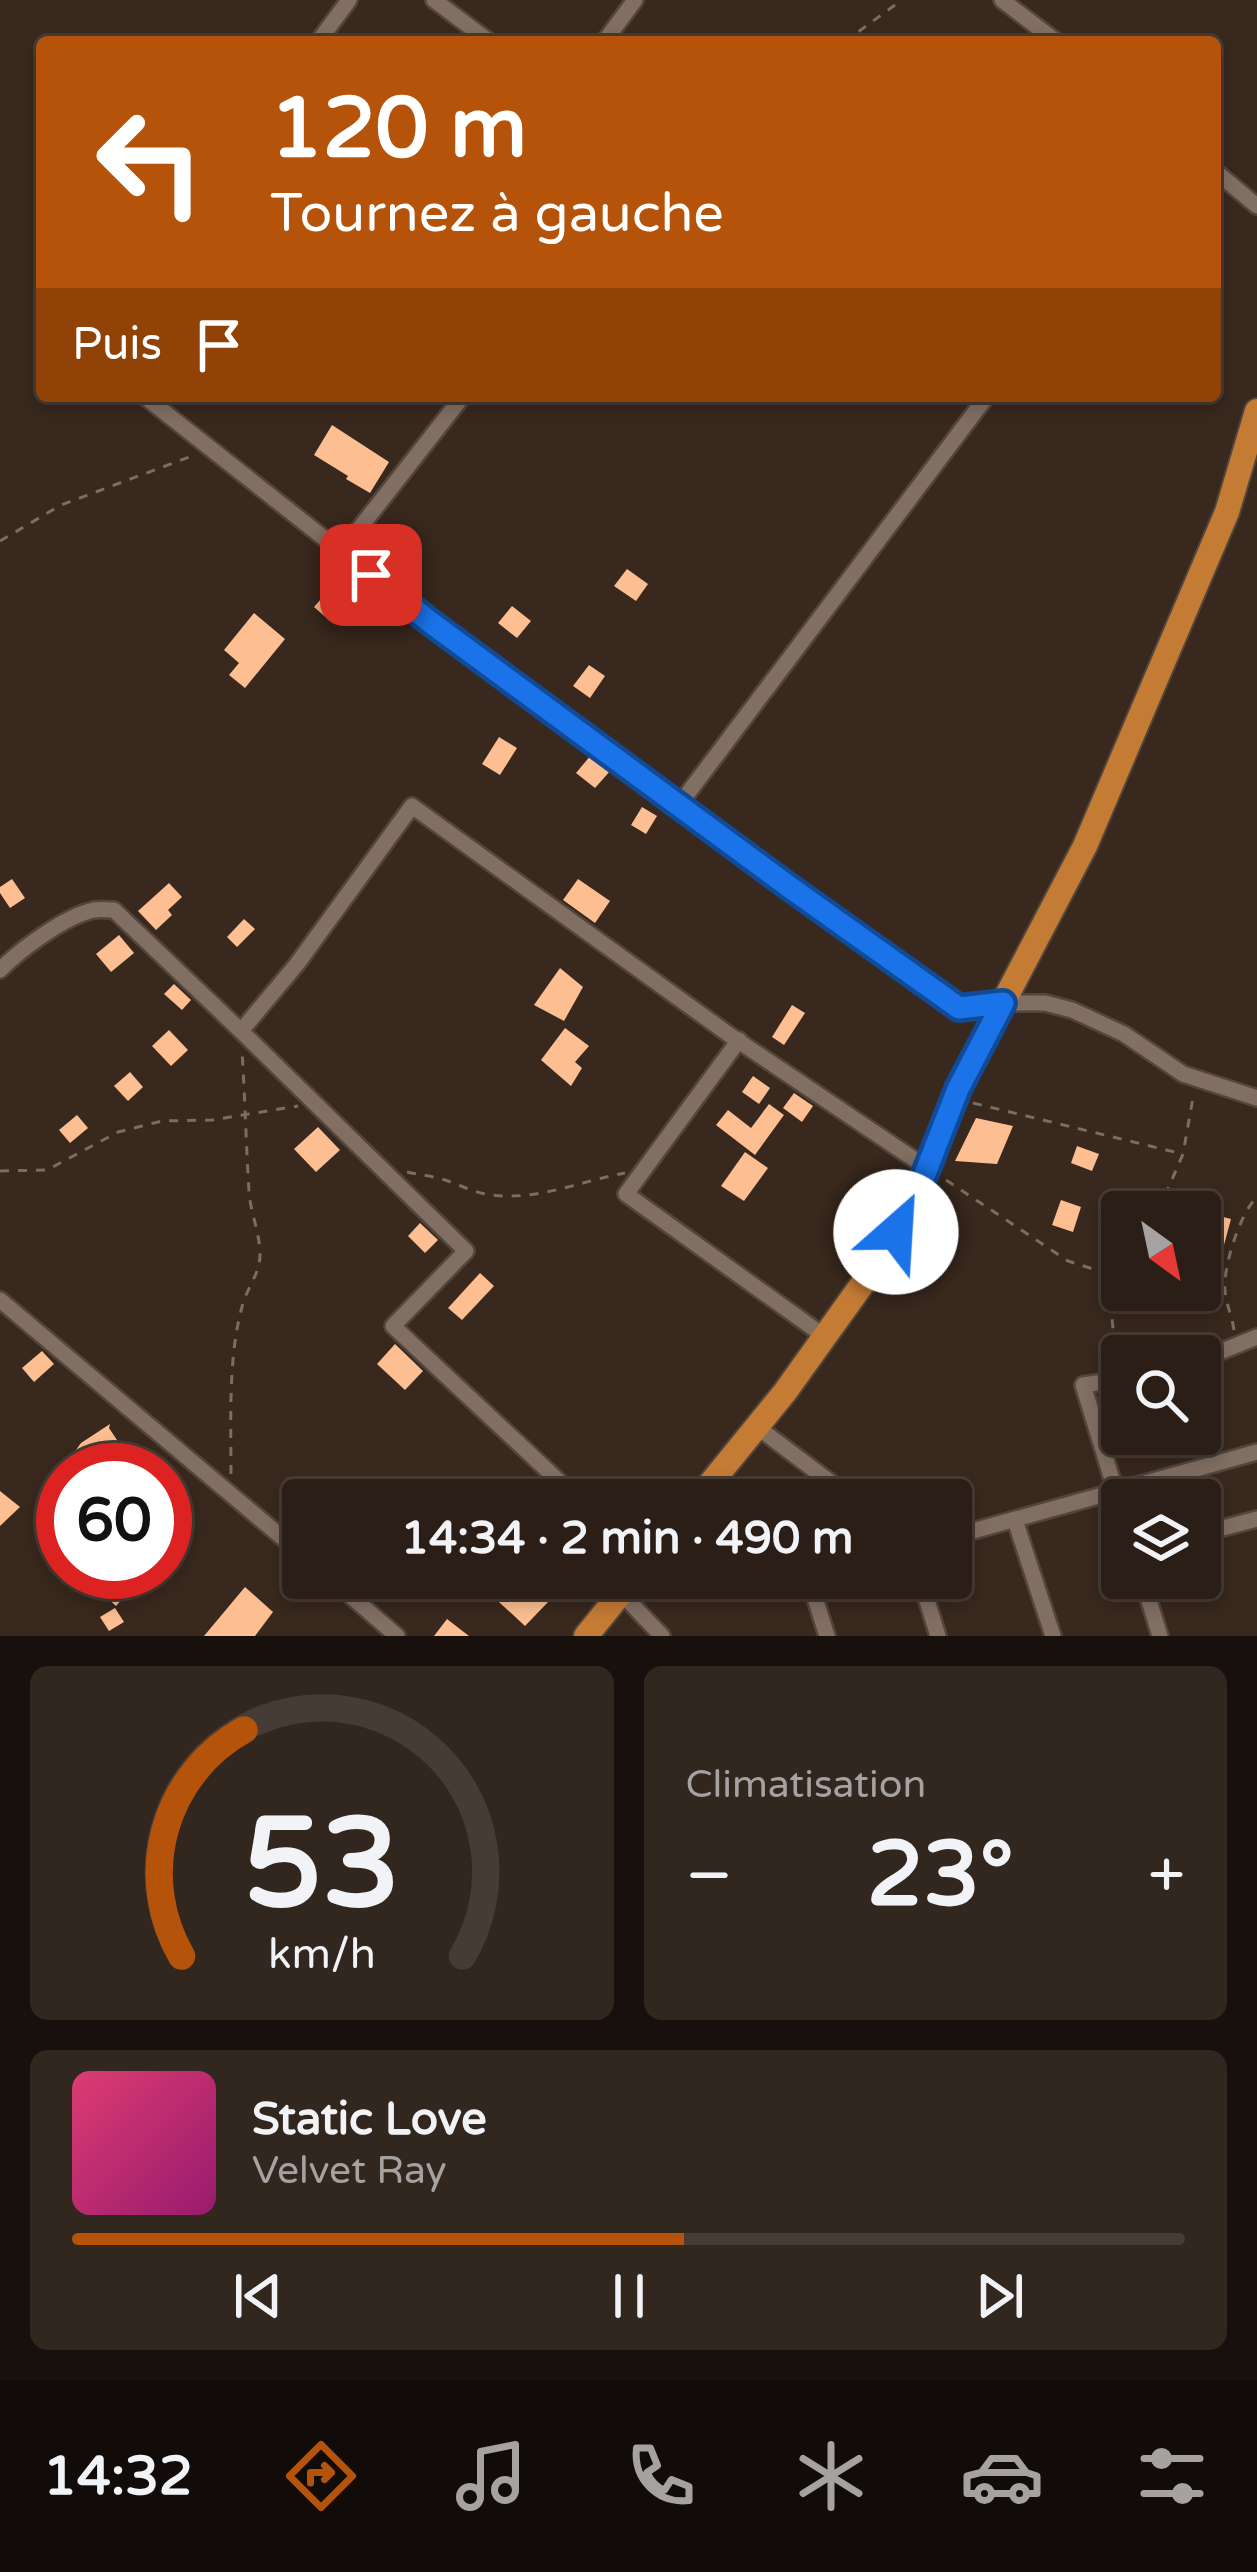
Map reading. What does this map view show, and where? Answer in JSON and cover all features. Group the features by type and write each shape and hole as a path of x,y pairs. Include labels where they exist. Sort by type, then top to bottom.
{"main road":[{"path":"714,1479 881,1258 912,1207 954,1099 1085,846 1227,512 1257,411"},
{"path":"586,1636 616,1599"}],"street":[{"path":"322,36 349,0"},
{"path":"434,0 482,36"},
{"path":"608,36 635,0"},
{"path":"1002,0 1049,36"},
{"path":"1221,176 1257,206"},
{"path":"152,402 430,622 959,1008 1003,1003 1072,1010 1124,1034 1183,1074 1257,1098"},
{"path":"341,552 458,402"},
{"path":"680,805 982,402"},
{"path":"241,1031 297,964 412,806 927,1168"},
{"path":"0,970 60,925 92,910 114,910 466,1251 393,1326 557,1479"},
{"path":"739,1040 626,1194 824,1336"},
{"path":"0,1300 282,1537"},
{"path":"1221,1352 1257,1337"},
{"path":"1101,1382 1084,1385 1101,1442"},
{"path":"756,1426 826,1479"},
{"path":"1162,1479 1257,1452"},
{"path":"972,1531 1101,1496"},
{"path":"1221,1528 1257,1519"},
{"path":"1015,1520 1053,1636"},
{"path":"354,1599 397,1636"},
{"path":"636,1599 662,1636"},
{"path":"815,1599 826,1636"},
{"path":"927,1599 938,1636"},
{"path":"1149,1599 1160,1636"}],"path":[{"path":"852,36 902,0"},
{"path":"0,541 61,506 211,449"},
{"path":"231,1493 233,1375 242,1306 260,1257 249,1197 241,1031"},
{"path":"1167,1191 1183,1154 1197,1078"},
{"path":"954,1099 1183,1154"},
{"path":"0,1172 47,1170 118,1132 162,1121 212,1120 315,1103"},
{"path":"382,1168 442,1179 488,1195 516,1196 644,1169"},
{"path":"927,1168 1068,1261 1101,1267"},
{"path":"1237,1346 1225,1280 1244,1213 1257,1197"}],"building":[{"path":"332,425 389,462 370,493 314,455"},
{"path":"627,569 648,584 636,601 614,586"},
{"path":"327,592 342,605 329,620 314,607"},
{"path":"512,606 531,621 517,638 498,623"},
{"path":"254,613 285,639 245,688 229,675 239,663 224,650"},
{"path":"589,665 605,676 590,698 573,686"},
{"path":"499,737 517,748 500,775 482,764"},
{"path":"591,755 611,770 595,788 576,773"},
{"path":"642,807 657,816 646,834 631,825"},
{"path":"12,879 25,898 10,908 0,887"},
{"path":"578,879 610,901 595,923 563,900"},
{"path":"169,883 182,897 156,930 138,911"},
{"path":"244,919 255,929 237,947 227,937"},
{"path":"119,935 134,953 111,972 96,954"},
{"path":"560,968 583,987 564,1021 534,1005"},
{"path":"174,984 191,1000 182,1010 164,994"},
{"path":"792,1005 805,1013 784,1045 772,1037"},
{"path":"565,1028 589,1046 575,1062 582,1068 571,1086 541,1060"},
{"path":"169,1030 188,1050 171,1066 152,1046"},
{"path":"130,1072 143,1087 128,1101 114,1086"},
{"path":"753,1076 770,1088 759,1104 742,1092"},
{"path":"794,1093 813,1106 802,1122 783,1108"},
{"path":"769,1104 784,1115 755,1155 716,1125 728,1110 751,1128"},
{"path":"77,1115 88,1128 70,1143 59,1130"},
{"path":"976,1118 1013,1126 997,1164 955,1161"},
{"path":"318,1127 340,1150 316,1172 294,1149"},
{"path":"1077,1146 1099,1154 1092,1171 1071,1163"},
{"path":"745,1152 768,1168 744,1201 721,1186"},
{"path":"1061,1200 1081,1207 1073,1232 1052,1225"},
{"path":"1221,1216 1231,1219 1221,1244"},
{"path":"420,1223 438,1240 425,1253 408,1236"},
{"path":"480,1273 494,1286 462,1320 448,1308"},
{"path":"395,1344 423,1371 405,1390 377,1364"},
{"path":"42,1351 54,1364 34,1382 22,1368"},
{"path":"110,1424 119,1443 81,1443"},
{"path":"0,1491 20,1507 0,1526"},
{"path":"245,1587 273,1612 255,1636 204,1636"},
{"path":"496,1599 550,1600 525,1626"},
{"path":"115,1608 124,1622 109,1631 100,1617"},
{"path":"447,1619 469,1636 434,1636"}],"route":[{"path":"371,575 959,1008 1003,1003 958,1089 912,1207 896,1232"}]}
